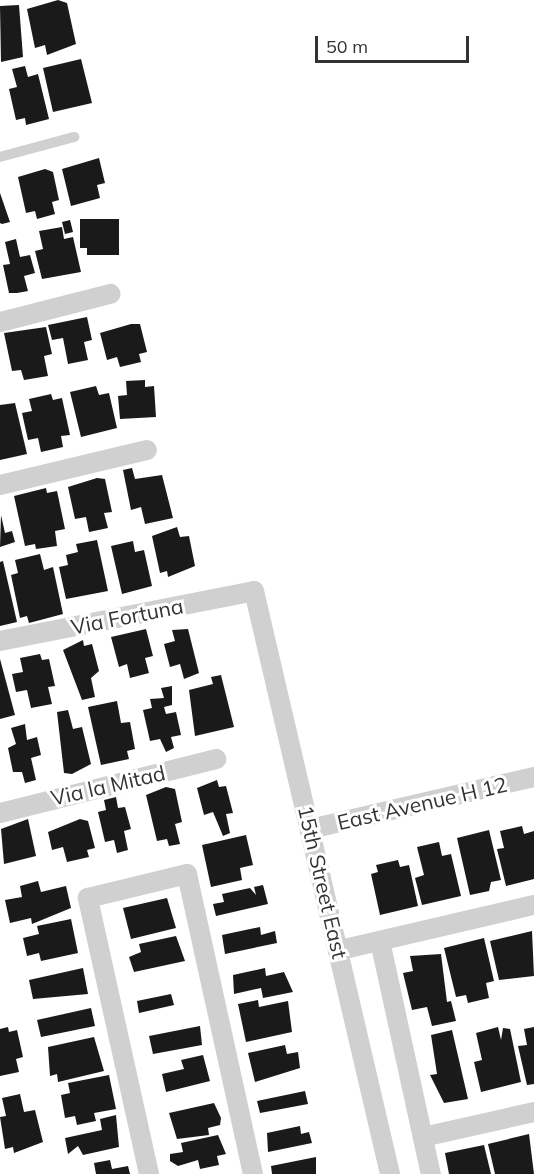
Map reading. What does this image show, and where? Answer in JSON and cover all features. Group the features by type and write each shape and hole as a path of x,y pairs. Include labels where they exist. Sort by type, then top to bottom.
{"street":[{"path":"0,322 110,294"},
{"path":"0,485 147,450"},
{"name":"Via Fortuna","path":"0,641 254,591"},
{"name":"15th Street East","path":"254,591 340,950 390,1174"},
{"name":"Via la Mitad","path":"0,813 216,759"},
{"name":"East Avenue H 12","path":"310,829 534,777"},
{"path":"149,1174 88,898 187,874 253,1174"},
{"path":"340,950 534,905"},
{"path":"380,941 431,1174"},
{"path":"423,1137 534,1112"}],"lane":[{"path":"0,157 74,137"}],"building":[{"path":"58,0 67,3 76,44 47,55 45,45 35,48 27,9"},
{"path":"19,5 23,57 1,62 0,6"},
{"path":"81,59 92,103 53,112 43,68"},
{"path":"25,66 28,77 38,74 49,119 26,125 25,118 16,120 9,89 17,87 12,69"},
{"path":"99,158 105,183 97,185 100,198 71,206 62,169"},
{"path":"45,169 53,172 59,200 52,202 55,214 37,219 35,211 26,213 18,177"},
{"path":"0,193 10,222 2,224 0,223"},
{"path":"80,219 119,219 119,255 87,255 87,248 80,248"},
{"path":"70,220 73,232 65,234 62,222"},
{"path":"62,227 64,239 73,237 81,272 42,279 35,251 43,249 39,231"},
{"path":"16,239 20,257 30,255 35,273 24,276 28,291 9,293 3,265 10,264 5,242"},
{"path":"87,317 92,340 84,342 88,360 68,364 63,338 52,340 48,325"},
{"path":"131,324 140,324 147,352 139,354 141,362 120,367 117,357 107,360 100,333"},
{"path":"46,327 52,354 44,356 48,376 24,380 21,370 12,371 4,333"},
{"path":"145,380 145,387 154,386 156,417 120,419 118,396 127,395 126,381"},
{"path":"96,386 99,395 109,393 117,428 81,437 70,392"},
{"path":"51,394 53,400 62,398 70,435 61,436 63,447 41,452 38,438 28,440 22,413 32,411 29,399"},
{"path":"15,403 27,454 0,460 0,405"},
{"path":"132,468 135,479 162,475 173,518 145,524 141,507 131,510 123,470"},
{"path":"97,478 105,479 112,512 104,513 108,528 89,532 86,517 75,519 68,487"},
{"path":"46,488 47,493 57,491 65,529 55,531 57,546 36,549 35,544 25,546 14,496"},
{"path":"1,515 5,533 12,531 15,542 0,547"},
{"path":"177,527 180,537 189,536 195,566 168,577 167,571 160,573 152,536"},
{"path":"97,540 108,591 66,599 59,567 68,565 66,555 78,552 76,544"},
{"path":"133,541 135,552 144,550 152,586 122,594 111,546"},
{"path":"40,554 44,570 53,567 63,614 29,623 27,616 20,618 11,575 18,573 15,560"},
{"path":"3,561 17,622 0,626 0,562"},
{"path":"146,629 153,656 145,658 149,673 130,678 127,664 119,667 111,637"},
{"path":"188,629 199,673 184,679 180,664 170,667 164,644 175,641 172,630"},
{"path":"83,640 84,646 92,644 99,671 91,678 95,697 82,700 63,650"},
{"path":"40,654 42,660 49,659 55,686 48,687 52,704 31,708 27,690 16,692 12,674 23,672 20,658"},
{"path":"0,659 15,715 0,719"},
{"path":"221,675 234,727 195,736 189,690 213,684 211,677"},
{"path":"172,686 172,705 164,707 166,714 176,712 181,735 171,737 174,748 166,752 160,739 150,741 143,710 152,708 150,699 164,698 161,688"},
{"path":"117,701 121,723 130,722 135,749 127,751 129,759 101,765 88,707"},
{"path":"68,710 73,729 82,727 91,764 72,774 64,773 57,712"},
{"path":"25,724 27,740 37,737 41,755 31,758 36,780 25,783 22,772 13,772 8,748 16,744 11,728"},
{"path":"217,780 219,787 226,786 233,813 226,814 230,833 223,836 213,812 204,815 197,788"},
{"path":"166,787 175,789 182,822 175,824 180,844 169,846 167,839 157,841 146,795"},
{"path":"116,797 118,808 125,807 131,829 124,831 128,850 117,853 114,840 105,842 98,812 106,810 104,800"},
{"path":"28,819 36,856 4,864 1,829"},
{"path":"80,819 88,821 95,848 87,850 89,857 67,862 63,847 52,850 48,832"},
{"path":"522,826 524,834 534,831 534,879 506,886 497,849 504,848 500,831"},
{"path":"489,830 501,880 491,882 489,891 470,895 457,838"},
{"path":"246,835 253,865 240,868 242,880 211,887 202,845"},
{"path":"439,842 442,856 451,854 461,896 422,905 415,878 424,875 417,847"},
{"path":"398,860 400,867 409,865 418,906 380,915 371,874 378,872 376,865"},
{"path":"38,881 41,892 66,886 71,908 32,924 31,918 10,923 5,900 22,897 20,886"},
{"path":"263,885 268,904 216,916 213,904 224,902 222,894 250,888 256,895 254,887"},
{"path":"167,898 176,928 131,939 123,908"},
{"path":"71,919 78,953 41,961 39,953 27,956 23,938 39,934 37,926"},
{"path":"260,927 261,935 275,931 277,943 225,954 222,935"},
{"path":"532,931 534,976 499,980 490,941"},
{"path":"176,936 185,961 134,972 129,957 141,952 139,944"},
{"path":"484,938 494,981 486,983 489,998 468,1003 466,995 456,997 444,948"},
{"path":"441,954 447,1002 451,1001 456,1021 432,1026 427,1007 412,1010 403,973 413,971 410,956"},
{"path":"83,968 88,994 33,999 29,980"},
{"path":"265,968 266,976 284,972 293,992 263,998 261,988 234,994 233,975"},
{"path":"171,994 174,1005 139,1013 137,1001"},
{"path":"258,1000 259,1007 288,1001 292,1032 246,1042 238,1004"},
{"path":"91,1008 95,1026 41,1037 37,1020"},
{"path":"200,1026 202,1045 153,1054 149,1036"},
{"path":"8,1027 9,1032 17,1030 23,1057 16,1059 19,1072 0,1076 0,1029"},
{"path":"498,1027 501,1040 503,1028 510,1029 521,1082 481,1092 474,1062 482,1060 476,1033"},
{"path":"534,1027 534,1084 527,1085 518,1046 527,1045 524,1029"},
{"path":"452,1030 468,1099 444,1103 430,1075 437,1074 431,1035"},
{"path":"94,1037 104,1071 58,1082 57,1074 50,1076 48,1047"},
{"path":"285,1045 287,1054 298,1052 300,1068 255,1082 248,1053"},
{"path":"203,1055 210,1081 166,1092 162,1074 184,1069 181,1060"},
{"path":"109,1075 116,1109 94,1113 96,1121 77,1125 75,1116 65,1118 61,1095 70,1093 68,1083"},
{"path":"305,1091 308,1104 260,1113 257,1101"},
{"path":"20,1094 24,1112 35,1110 43,1142 14,1153 13,1147 5,1149 0,1117 6,1116 2,1098"},
{"path":"214,1103 221,1118 220,1125 208,1128 209,1135 177,1139 169,1113"},
{"path":"116,1115 119,1147 83,1155 78,1146 68,1154 65,1138 102,1130 100,1119"},
{"path":"300,1126 301,1134 309,1132 312,1143 268,1152 267,1133"},
{"path":"529,1134 534,1174 495,1174 488,1144"},
{"path":"218,1135 226,1154 217,1156 219,1165 200,1169 198,1160 178,1166 170,1161 170,1154 183,1152 181,1143"},
{"path":"484,1145 491,1174 449,1174 445,1153"},
{"path":"316,1157 316,1174 272,1174 271,1166"},
{"path":"110,1160 112,1169 128,1166 130,1174 96,1174 94,1163"}]}
